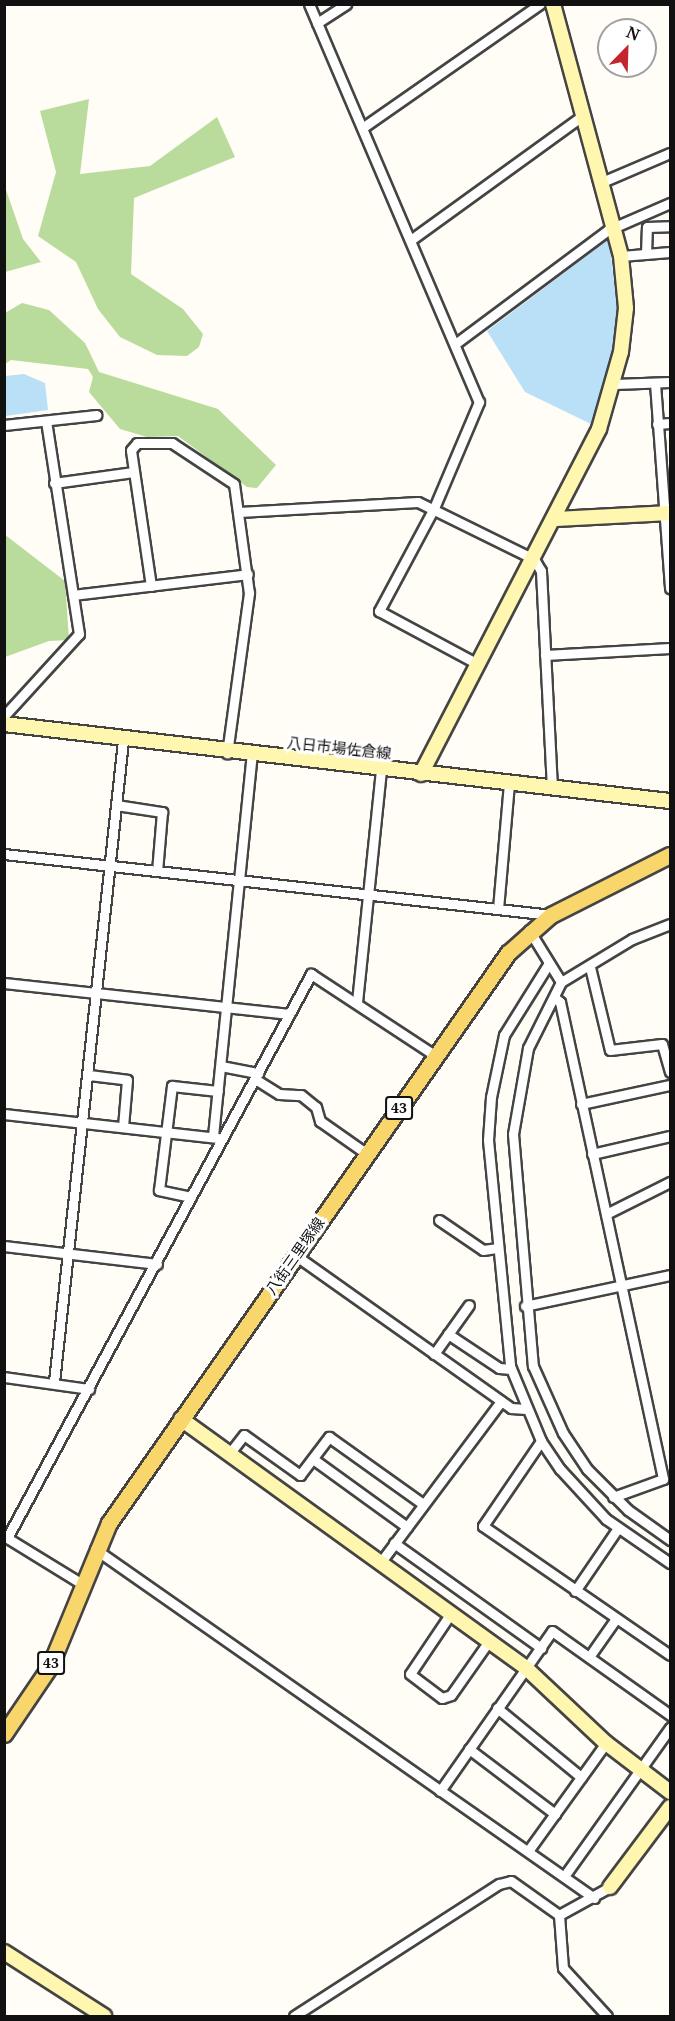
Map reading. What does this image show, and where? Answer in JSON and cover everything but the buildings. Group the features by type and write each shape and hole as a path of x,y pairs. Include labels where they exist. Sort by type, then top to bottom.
{"main road":[{"name":"八街三里塚線","path":"4,1734 50,1666 95,1548 295,1255 436,1056 529,930 551,915 670,855"}],"street":[{"path":"309,4 365,126 455,344 478,408 434,508 379,611 478,664"},
{"path":"317,23 346,4"},
{"path":"365,126 540,4"},
{"path":"421,774 556,519 614,384 626,308 621,256 553,4"},
{"path":"412,239 583,115"},
{"path":"602,182 670,153"},
{"path":"455,344 614,226 670,202"},
{"path":"646,254 647,227 670,226"},
{"path":"621,256 670,252"},
{"path":"614,384 670,382"},
{"path":"655,383 667,513 670,588"},
{"path":"4,425 96,415"},
{"path":"4,716 78,640 46,422"},
{"path":"657,424 670,423"},
{"path":"151,586 131,450 137,443 172,442 234,484 239,512 248,574 227,753"},
{"path":"54,483 133,472"},
{"path":"239,512 402,501 434,508 534,559 541,571 552,788"},
{"path":"556,519 667,513"},
{"path":"73,595 248,574"},
{"path":"545,655 670,648"},
{"name":"八日市場佐倉線","path":"4,724 123,741 670,801"},
{"path":"54,1382 84,1123 123,741"},
{"path":"217,1137 220,1066 252,755"},
{"path":"357,1002 381,770"},
{"path":"498,909 509,784"},
{"path":"116,805 162,812 157,871"},
{"path":"4,854 551,915"},
{"path":"670,924 632,939 590,967 561,982 528,1048 515,1110 525,1306 533,1366 551,1411 575,1452 613,1497 670,1540"},
{"path":"529,930 561,982"},
{"path":"549,963 504,1035 491,1097 488,1140 511,1369 541,1441 574,1487 618,1528 670,1563"},
{"path":"590,967 610,1050 662,1044 670,1072"},
{"path":"82,1584 6,1537 90,1389 157,1264 191,1197 217,1137 257,1076 310,974 357,1002 436,1056"},
{"path":"4,983 289,1014"},
{"path":"554,997 606,1214 663,1479 613,1497"},
{"path":"220,1066 257,1076 279,1094 301,1095 316,1107 320,1121 367,1154"},
{"path":"89,1075 127,1080 123,1127"},
{"path":"581,1104 670,1085"},
{"path":"191,1197 159,1190 172,1086 218,1090"},
{"path":"4,1114 217,1137"},
{"path":"592,1154 670,1136"},
{"path":"606,1214 670,1182"},
{"path":"439,1220 483,1250 498,1248"},
{"path":"4,1246 157,1264"},
{"path":"295,1255 514,1410 526,1409"},
{"path":"525,1306 670,1275"},
{"path":"434,1354 469,1305"},
{"path":"448,1334 499,1368 511,1369"},
{"path":"4,1377 54,1382 90,1389"},
{"path":"380,1563 501,1401"},
{"path":"181,1419 526,1668 606,1743 670,1792"},
{"path":"229,1454 244,1435 300,1475 329,1437 423,1504"},
{"path":"541,1441 483,1523 615,1620 670,1656"},
{"path":"312,1459 407,1527"},
{"path":"575,1591 618,1528"},
{"path":"394,1543 541,1648"},
{"path":"95,1548 440,1791 565,1875 594,1898"},
{"path":"451,1613 410,1674 442,1698 451,1695 489,1641"},
{"path":"589,1658 615,1620"},
{"path":"440,1791 552,1631 670,1715"},
{"path":"497,1708 581,1777"},
{"path":"565,1875 670,1728"},
{"path":"528,1851 606,1743"},
{"path":"469,1749 555,1814"},
{"path":"560,1915 610,1887 670,1807"},
{"path":"294,2016 503,1882 516,1884 560,1915"},
{"path":"560,1915 563,1968 607,2016"},
{"path":"4,1952 104,2016"}],"green space":[{"path":"89,99 80,174 150,166 217,117 235,157 134,198 131,274 183,309 203,334 199,347 187,356 157,355 120,337 98,309 76,262 38,236 56,172 40,111"},
{"path":"4,184 23,239 41,262 5,272"},
{"path":"22,303 49,310 85,343 99,372 218,409 276,465 257,488 247,487 178,436 147,437 120,429 89,392 93,377 88,369 11,360 5,364 5,313"},
{"path":"4,534 65,581 69,640 49,641 5,657"}],"water":[{"path":"609,239 618,316 613,366 593,425 525,392 487,331"},
{"path":"24,374 45,383 48,410 5,416 5,376"}]}
